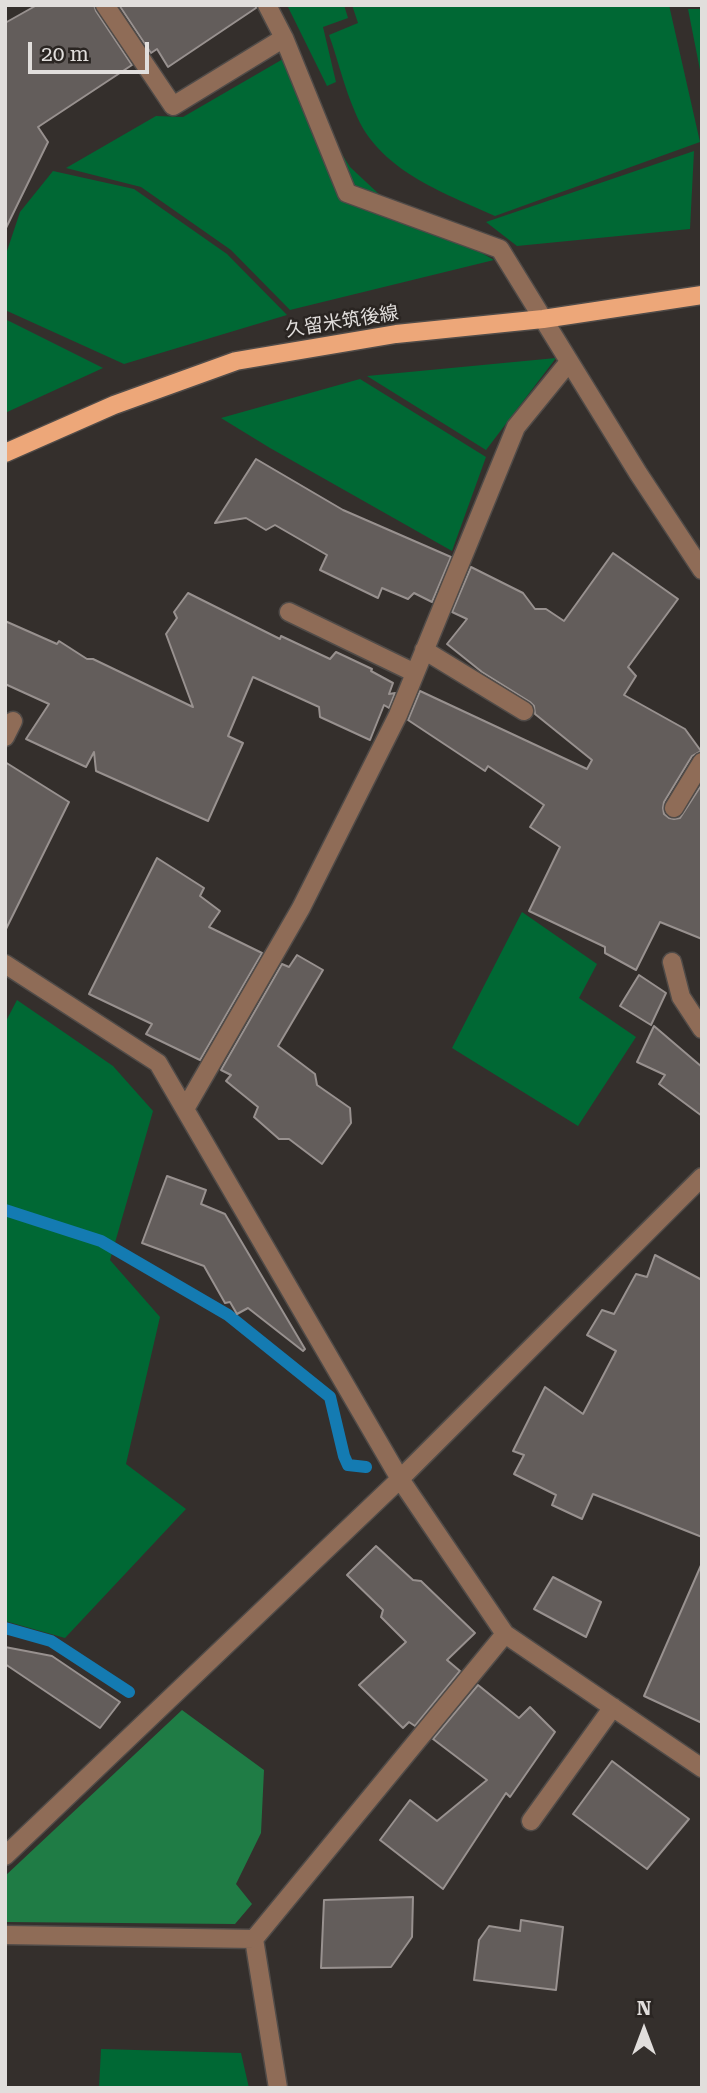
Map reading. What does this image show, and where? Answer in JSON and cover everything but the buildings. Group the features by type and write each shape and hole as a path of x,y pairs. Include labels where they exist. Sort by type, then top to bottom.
{"main road":[{"name":"久留米筑後線","path":"5,453 114,405 236,361 396,334 543,319 702,295"}],"street":[{"path":"105,5 173,106 284,38"},
{"path":"267,5 284,38 347,193 500,249 638,473 702,570"},
{"path":"185,1109 301,908 398,715 516,427 569,362"},
{"path":"289,612 415,673"},
{"path":"424,650 524,711"},
{"path":"5,737 13,721"},
{"path":"674,808 702,762"},
{"path":"672,962 681,997 702,1029"},
{"path":"5,964 158,1063 400,1479 505,1634 702,1768"},
{"path":"5,1856 400,1479 702,1177"},
{"path":"278,2088 254,1939 505,1634"},
{"path":"531,1821 612,1707"},
{"path":"5,1935 254,1939"}],"green space":[{"path":"287,5 344,5 348,18 323,27 336,82 327,86"},
{"path":"352,5 669,5 700,142 495,216 414,177 395,164 365,132 351,103 329,35 358,23"},
{"path":"688,9 702,9 702,80"},
{"path":"283,59 350,167 380,195 494,260 290,310 231,250 141,187 66,168 156,116 183,117"},
{"path":"694,151 690,229 517,246 486,222"},
{"path":"53,171 134,189 227,254 287,315 124,364 5,310 5,257 20,212"},
{"path":"5,319 103,368 5,413"},
{"path":"556,358 486,450 367,376"},
{"path":"360,379 486,457 452,551 221,418"},
{"path":"522,912 597,964 579,998 636,1037 578,1126 452,1048"},
{"path":"17,1000 113,1066 153,1111 110,1260 160,1317 126,1464 186,1509 65,1638 5,1621 5,1023"},
{"path":"182,1710 264,1770 261,1833 236,1884 252,1904 235,1924 5,1922 5,1876"},
{"path":"101,2049 241,2053 249,2088 99,2088"}],"waterway":[{"path":"5,1210 101,1241 228,1315 330,1397 348,1465 366,1467"},
{"path":"5,1628 51,1641 129,1692"}]}
